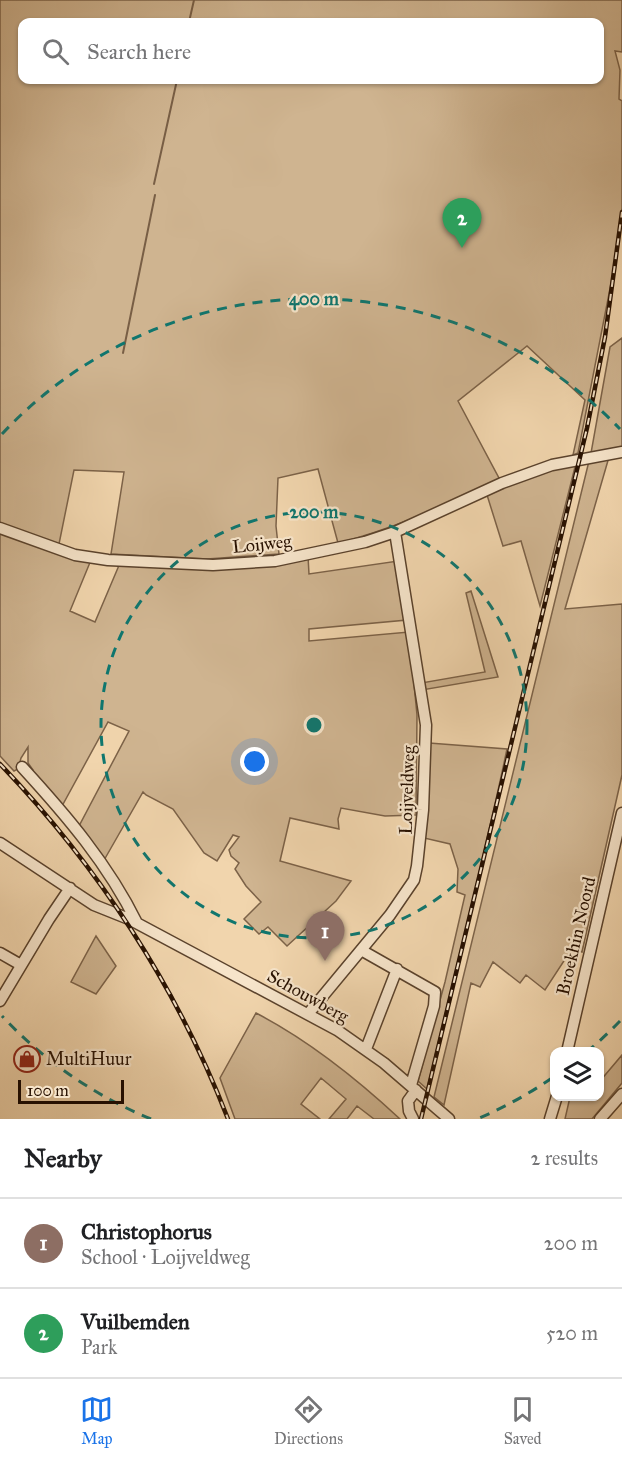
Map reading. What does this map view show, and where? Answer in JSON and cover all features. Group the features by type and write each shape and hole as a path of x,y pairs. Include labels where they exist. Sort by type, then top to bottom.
{"street":[{"name":"Loijweg","path":"0,528 75,555 108,560 213,564 275,561 355,544 395,532 502,483 552,465 622,452"},
{"name":"Loijveldweg","path":"308,1014 390,915 414,880 421,848 426,725 395,532"},
{"path":"22,767 97,856 118,886 137,923"},
{"name":"Broekhin Noord","path":"568,1047 622,813"},
{"name":"Schouwberg","path":"0,843 94,905 137,923 308,1014 366,1049 414,1087 449,1119"},
{"path":"0,1001 70,888"},
{"path":"361,950 433,990 436,995 414,1087 408,1101 413,1119"},
{"path":"0,953 21,965"},
{"path":"366,1049 397,969"},
{"path":"600,1119 622,1094"},
{"path":"551,1119 555,1102"}],"shaded area":[{"path":"0,0 622,0 622,52 615,51 620,70 619,99 622,101 622,208 615,263 578,453 573,455 585,400 527,346 458,401 500,480 420,515 380,531 338,543 318,469 278,478 276,526 279,554 207,559 111,554 124,472 74,470 59,544 0,524"},
{"path":"622,338 622,447 591,453 610,347"},
{"path":"609,457 565,609 622,604 622,775 582,952 573,947 545,990 526,975 520,983 493,962 480,987 471,983 444,1105 434,1097 589,461"},
{"path":"576,463 540,606 521,541 503,546 487,495 530,477"},
{"path":"0,531 91,560 70,611 95,622 120,563 223,566 308,556 309,574 398,561 407,620 309,629 309,641 409,632 417,715 416,815 385,816 341,808 338,819 339,829 290,818 280,861 351,881 336,901 287,946 268,927 259,934 244,919 261,902 246,886 235,869 239,863 231,856 229,850 239,837 233,835 217,861 204,853 173,809 143,792 103,862 78,828 129,731 108,722 62,806 33,775 33,770 28,763 28,747 21,758 18,769 14,771 0,756"},
{"path":"471,591 498,677 422,690 421,683 485,672 466,593"},
{"path":"429,743 507,749 427,1089 418,1081 445,982 465,895 457,892 458,869 450,844 424,838"},
{"path":"96,936 116,966 96,994 71,982"},
{"path":"256,1013 294,1035 331,1061 400,1119 374,1119 357,1106 347,1119 329,1119 346,1099 321,1078 301,1104 320,1119 235,1119 220,1078"},
{"path":"622,1055 622,1083 592,1119 565,1119 569,1101 604,1101 604,1076"}],"waterway":[{"path":"190,18 194,0"},
{"path":"154,184 176,84"},
{"path":"123,353 155,195"}],"railway":[{"path":"421,1119 587,428 605,337 622,212"},
{"path":"0,764 70,844 132,930 185,1022 228,1119"}],"place":[{"name":"Vuilbemden","path":"462,248"},
{"name":"Christophorus","path":"325,961"},
{"name":"MultiHuur","path":"27,1059"}]}
